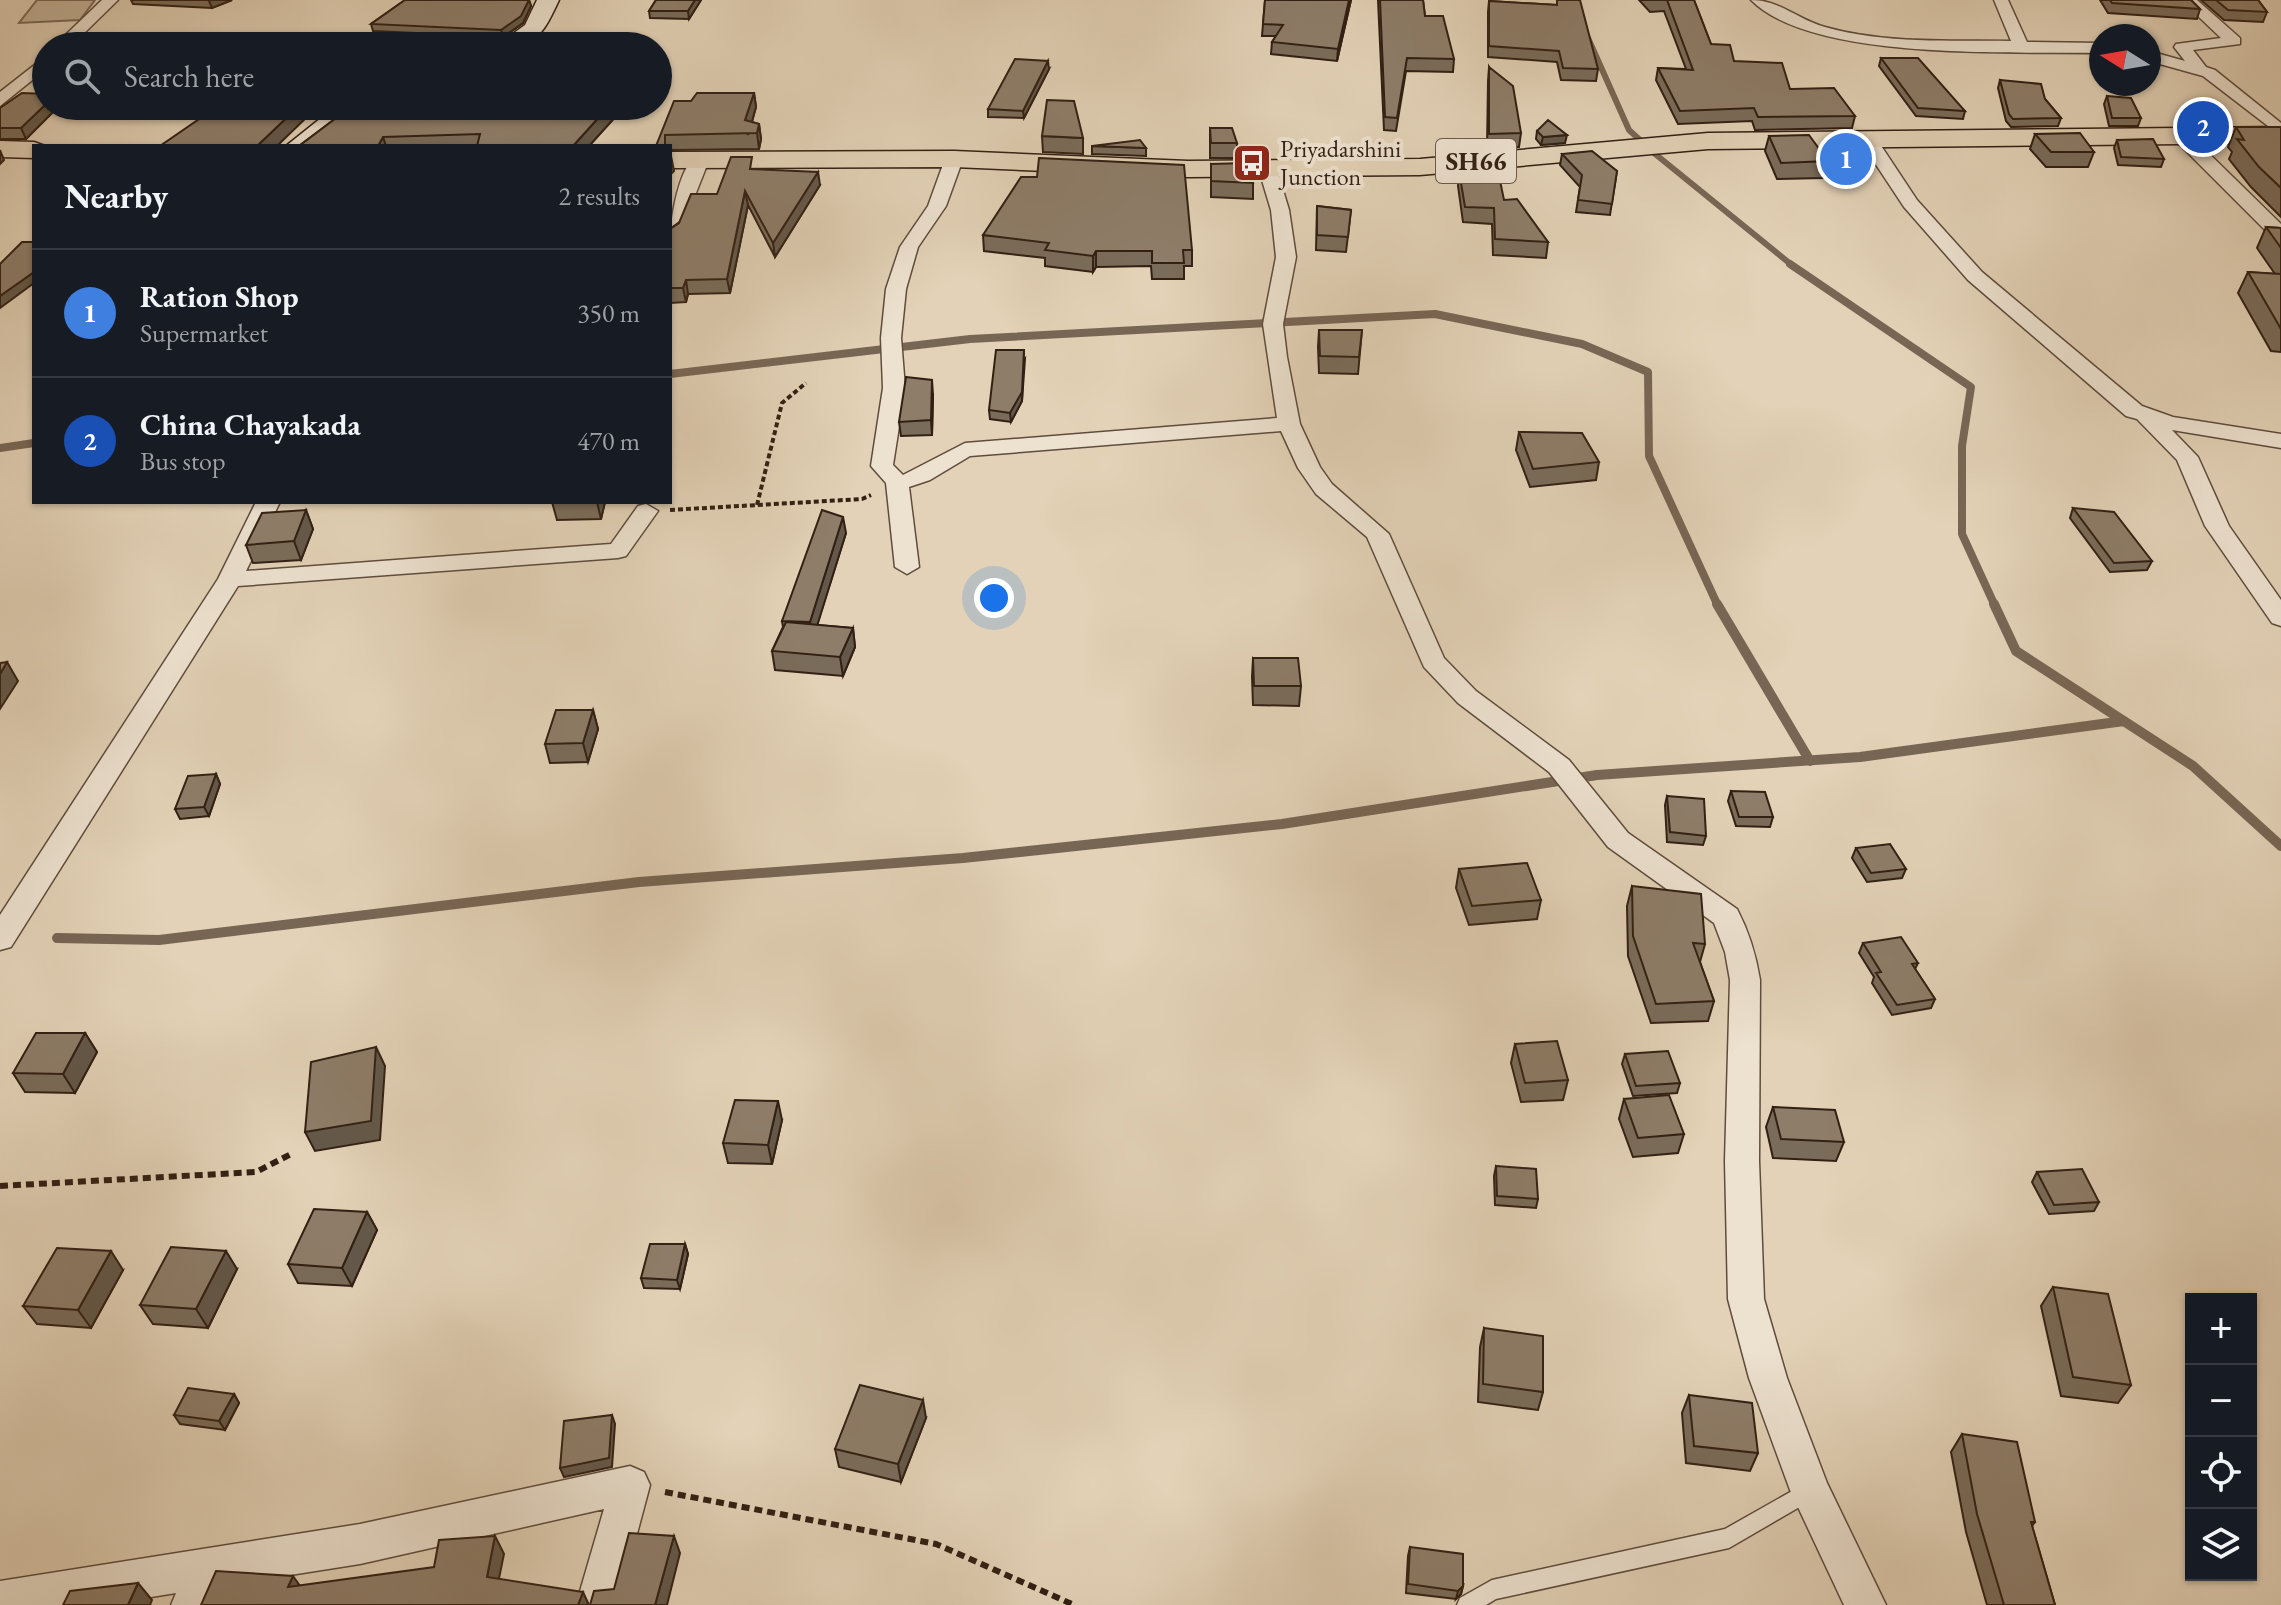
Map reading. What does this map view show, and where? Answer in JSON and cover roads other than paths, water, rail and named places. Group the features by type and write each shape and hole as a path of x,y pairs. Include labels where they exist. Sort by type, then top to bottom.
{"main road":[{"name":"SH66","path":"672,160 954,159 1188,169 1420,167 1708,141 1870,142 2281,133"},
{"path":"0,149 32,150"}],"street":[{"path":"77,32 111,0"},
{"path":"529,32 534,29 548,0"},
{"path":"1758,0 1819,31 1892,43 2089,48"},
{"path":"2001,0 2021,45"},
{"path":"2188,0 2234,41 2182,47 2198,67 2281,133"},
{"path":"2161,59 2198,67"},
{"path":"0,101 32,73"},
{"path":"300,144 330,120"},
{"path":"2182,137 2279,233"},
{"path":"1870,142 1910,203 1975,276 2134,411 2169,423 2281,441"},
{"path":"907,567 897,482 882,466 894,388 891,338 896,289 909,247 937,206 954,159"},
{"path":"672,231 700,160"},
{"path":"1267,167 1280,210 1286,257 1273,324 1289,424 1309,468 1324,489 1377,534 1417,631 1433,661 1467,697 1559,766 1618,840 1726,917 1740,952 1745,980 1742,1161 1746,1299 1768,1378 1810,1490 1865,1605"},
{"path":"2143,414 2187,457 2217,526 2281,618"},
{"path":"897,482 908,483 921,477 942,459 965,450 1289,424"},
{"path":"0,939 230,579 267,504"},
{"path":"230,579 368,566 618,551 646,511"},
{"path":"0,1601 360,1544 630,1485 597,1605"},
{"path":"192,1605 208,1566"}],"lane":[{"path":"1467,1605 1492,1590 1729,1538 1810,1490"}],"waterway":[{"path":"1588,38 1629,130 1640,140"},
{"path":"1649,149 1793,266"},
{"path":"1790,264 1971,387 1962,446 1962,534 1995,606"},
{"path":"672,374 970,339 1435,314 1582,344 1648,372 1649,456 1717,605"},
{"path":"0,448 32,443"},
{"path":"1994,604 2016,651 2124,721"},
{"path":"1717,605 1810,760"},
{"path":"1810,760 1860,757 2124,721"},
{"path":"2124,721 2193,766 2281,846"},
{"path":"57,938 159,940 639,882 963,858 1282,824 1597,775 1810,760"}],"place":[{"name":"China Chayakada","path":"2203,127"},
{"name":"Ration Shop","path":"1846,159"},
{"name":"Priyadarshini Junction","path":"1252,163"}]}
